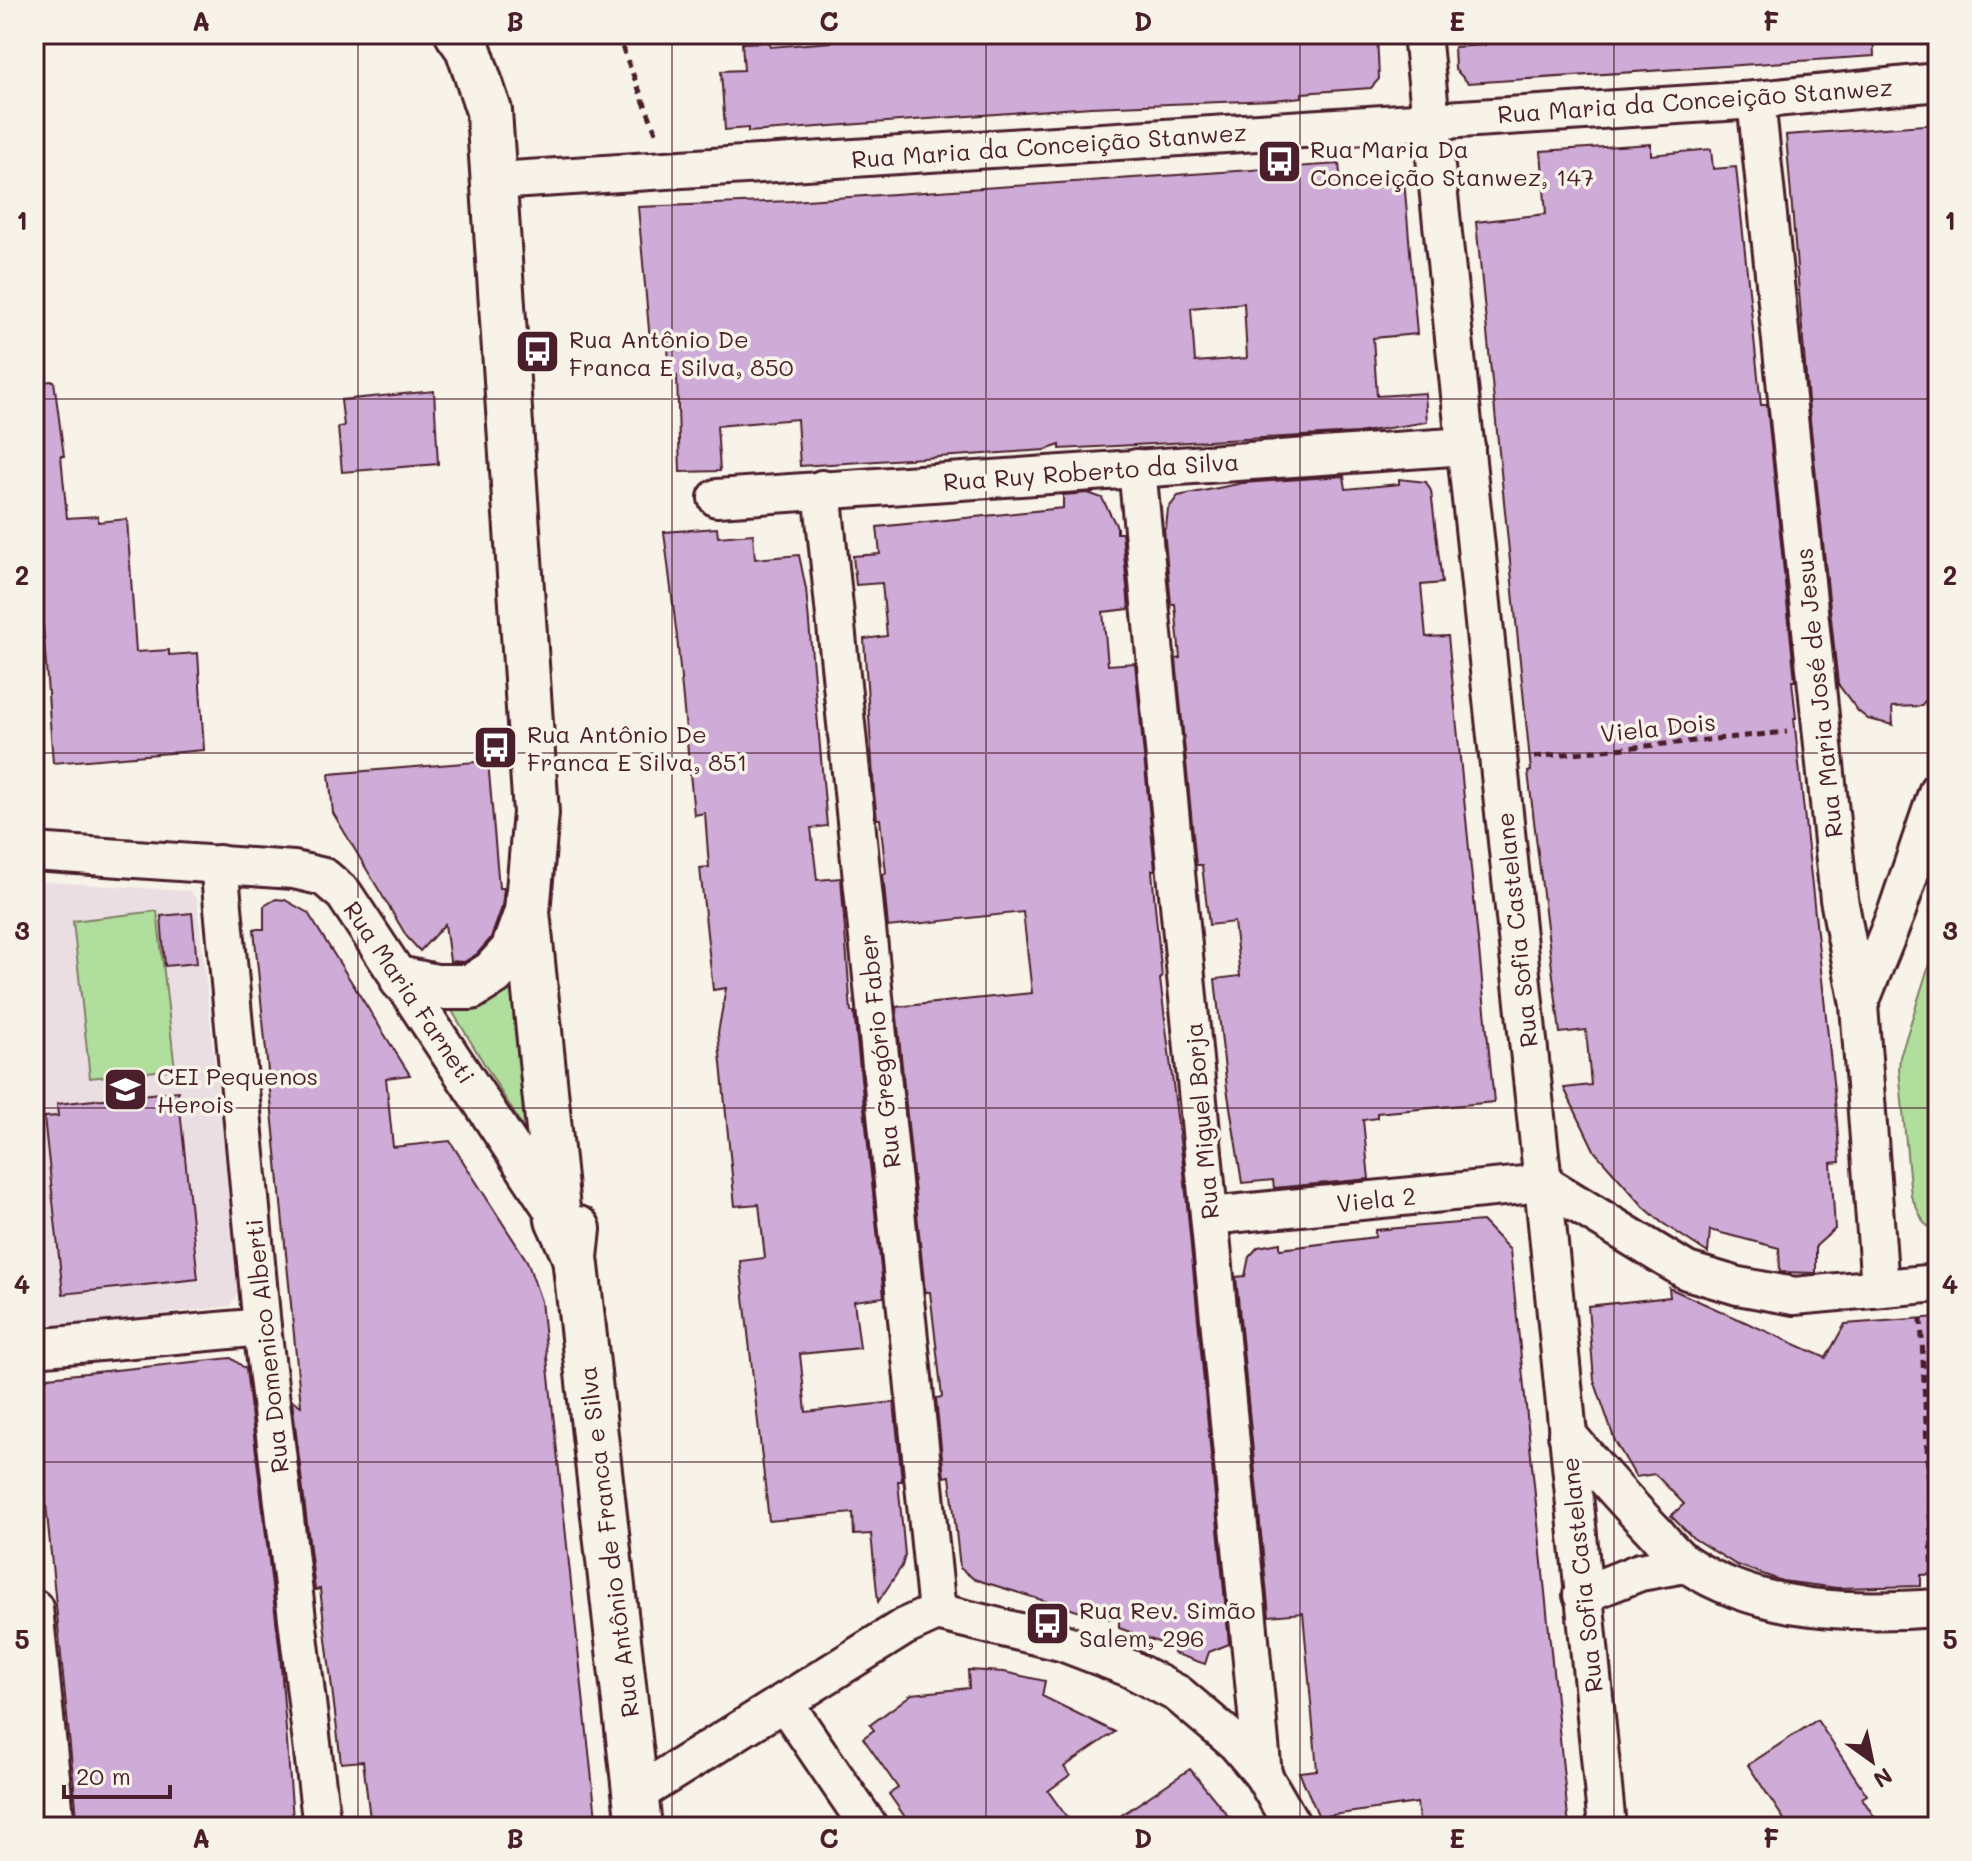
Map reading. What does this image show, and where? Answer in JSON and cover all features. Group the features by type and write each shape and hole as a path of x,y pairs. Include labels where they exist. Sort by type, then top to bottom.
{"main road":[{"name":"Rua Antônio de Franca e Silva","path":"458,34 468,48 489,111 536,813 555,900 571,1231"},
{"name":"Rua Antônio de Franca e Silva","path":"536,813 527,912 571,1231 638,1811"},
{"path":"403,980 436,987 471,987 493,973 513,951 527,912"}],"street":[{"name":"Rua Sofia Castelane","path":"1422,34 1543,1183 1607,1827"},
{"name":"Rua Maria da Conceição Stanwez","path":"495,181 1756,100 1938,82"},
{"name":"Rua Maria José de Jesus","path":"1756,100 1839,899 1859,1005 1880,1287"},
{"name":"Rua Ruy Roberto da Silva","path":"717,498 1466,446"},
{"name":"Rua Miguel Borja","path":"1137,468 1263,1775"},
{"name":"Rua Gregório Faber","path":"822,489 937,1612"},
{"path":"1859,1005 1897,911 1938,790"},
{"name":"Rua Maria Farneti","path":"34,852 294,870 324,877 344,894 571,1231"},
{"name":"Rua Domenico Alberti","path":"219,864 262,1327 322,1827"},
{"name":"Viela 2","path":"1210,1216 1543,1183"},
{"path":"1543,1183 1687,1271 1738,1286 1794,1296 1929,1284"},
{"path":"34,1348 262,1327"},
{"path":"1567,1434 1685,1564 1754,1595 1793,1605 1858,1611 1936,1609"},
{"path":"1582,1595 1640,1572 1685,1564"},
{"path":"34,1608 56,1827"},
{"path":"638,1811 784,1702 904,1627 937,1612 1061,1642 1129,1668 1178,1694 1236,1743 1263,1775 1293,1827"},
{"path":"784,1702 869,1827"}],"path":[{"path":"617,34 657,135"},
{"name":"Viela Dois","path":"1497,760 1822,729"},
{"path":"1929,1284 1936,1609"}],"shaded area":[{"name":"CEI Pequenos Herois","path":"34,881 190,891 197,899 238,1279 239,1292 230,1306 51,1327 34,1314"}],"green space":[{"path":"157,911 175,1069 90,1078 73,921"},
{"path":"1938,936 1938,1234 1924,1223 1911,1196 1899,1069 1900,1057"},
{"path":"519,966 536,1149 446,1001"}],"building":[{"path":"830,34 1377,34 1379,79 1371,88 1302,93 1302,97 1273,100 1091,107 748,132 748,128 725,130 721,71 744,70 742,43 770,42 770,47 831,42"},
{"path":"1484,34 1873,34 1874,56 1468,83 1455,69 1454,47 1485,45"},
{"path":"1938,124 1938,685 1921,706 1892,707 1893,725 1868,719 1838,684 1808,401 1786,135"},
{"path":"1651,144 1651,155 1711,149 1713,169 1736,167 1761,405 1767,405 1795,681 1792,681 1794,718 1840,1162 1831,1163 1835,1229 1816,1246 1816,1273 1780,1272 1779,1248 1710,1230 1708,1253 1661,1222 1595,1152 1564,1088 1591,1085 1586,1030 1560,1033 1528,772 1531,771 1476,222 1546,214 1541,151"},
{"path":"1339,164 1341,182 1404,179 1417,334 1373,338 1377,396 1425,393 1427,422 1357,433 1060,449 1060,445 1045,450 800,466 797,419 717,426 720,471 680,472 677,376 669,376 668,340 650,341 638,207 791,201","holes":["1244,303 1247,358 1195,362 1191,308"]},
{"path":"54,381 64,456 61,456 67,518 98,516 98,522 127,519 136,652 169,650 169,655 198,653 204,750 53,763 43,624 34,625 34,526 39,526 34,481 34,382"},
{"path":"434,391 438,464 342,472 338,427 344,426 341,400"},
{"path":"1344,476 1346,489 1399,484 1399,479 1426,482 1431,491 1442,583 1421,585 1426,637 1448,636 1494,1102 1377,1113 1377,1118 1363,1120 1369,1179 1274,1188 1273,1180 1242,1183 1227,1088 1215,979 1240,976 1234,922 1209,925 1202,865 1196,865 1176,659 1180,658 1175,604 1171,604 1164,529 1168,509 1178,496 1243,483"},
{"path":"1088,493 1102,498 1117,533 1122,533 1129,609 1103,612 1108,665 1135,663 1155,870 1152,870 1160,979 1184,1173 1229,1644 1209,1652 1205,1664 1173,1653 1175,1648 1119,1628 1119,1619 1100,1618 974,1579 960,1568 950,1476 944,1477 936,1398 942,1397 930,1292 925,1292 896,1007 1032,993 1023,912 888,927 883,874 886,873 874,793 864,639 887,636 882,583 856,585 853,556 880,554 877,527 1063,508 1063,495"},
{"path":"717,528 718,537 753,534 755,559 799,555 806,589 827,826 811,828 817,880 841,878 851,1012 854,1012 884,1297 854,1301 860,1348 800,1354 806,1412 894,1402 905,1555 902,1566 878,1602 871,1534 854,1535 853,1513 769,1521 740,1261 765,1258 759,1204 735,1206 718,1033 726,988 713,990 700,868 709,867 705,813 694,815 664,532"},
{"path":"488,761 499,888 504,888 502,907 491,938 477,954 464,962 450,961 445,924 420,951 407,937 333,813 329,774"},
{"path":"276,899 285,900 308,913 410,1075 386,1078 393,1147 450,1141 527,1261 541,1301 597,1827 371,1827 363,1761 341,1763 320,1589 315,1590 292,1400 301,1406 254,929 264,929 264,906"},
{"path":"192,913 197,963 165,966 161,916"},
{"path":"178,1091 198,1279 63,1294 44,1117 58,1116 57,1104"},
{"path":"1482,1221 1510,1250 1569,1827 1420,1827 1417,1803 1319,1817 1299,1772 1317,1770 1303,1613 1269,1616 1236,1277 1245,1276 1249,1257 1258,1247 1280,1243 1280,1249 1375,1237 1375,1230"},
{"path":"1669,1288 1826,1358 1845,1324 1938,1317 1938,1574 1921,1575 1921,1586 1837,1588 1782,1581 1735,1564 1693,1538 1671,1516 1684,1504 1655,1474 1636,1477 1615,1441 1594,1380 1588,1306 1670,1297"},
{"path":"231,1358 246,1369 280,1653 293,1819 242,1827 78,1827 35,1393 48,1377"},
{"path":"968,1670 1004,1672 1045,1681 1042,1696 1115,1732 1064,1767 1070,1775 1048,1791 1074,1827 912,1827 889,1794 898,1788 863,1738 874,1730 870,1725 912,1694 969,1688"},
{"path":"1817,1720 1867,1795 1862,1798 1881,1827 1789,1827 1748,1765"},
{"path":"1190,1769 1237,1827 1104,1827"}],"place":[{"name":"Rua Maria Da Conceição Stanwez, 147","path":"1279,162"},
{"name":"Rua Antônio De Franca E Silva, 850","path":"538,352"},
{"name":"Rua Antônio De Franca E Silva, 851","path":"496,747"},
{"name":"CEI Pequenos Herois","path":"126,1089"},
{"name":"Rua Rev. Simão Salem, 296","path":"1048,1623"}]}
